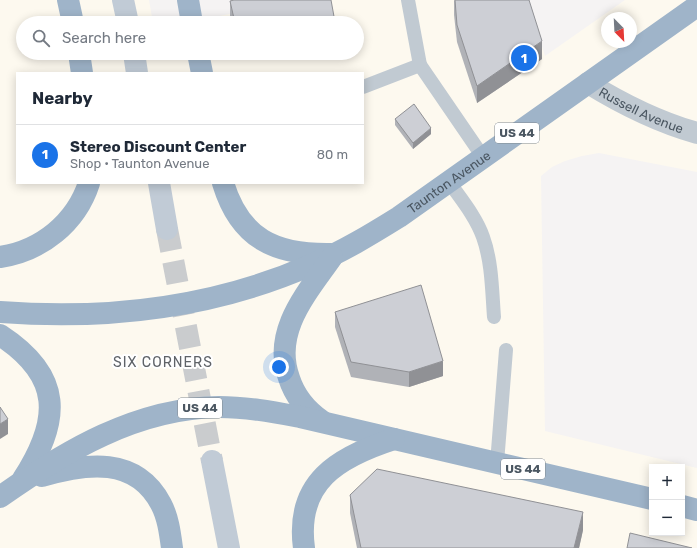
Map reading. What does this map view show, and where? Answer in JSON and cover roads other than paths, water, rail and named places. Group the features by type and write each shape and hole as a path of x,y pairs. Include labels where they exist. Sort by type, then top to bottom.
{"highway":[{"path":"68,0 71,16"},
{"path":"188,0 191,16"},
{"name":"Taunton Avenue","path":"334,254 399,217 588,83 694,13"},
{"path":"79,60 82,72"},
{"path":"199,60 202,72"},
{"path":"0,257 24,251 50,237 72,215 80,203 89,184"},
{"path":"223,184 233,209 241,222 259,239 270,245 289,251 334,254"},
{"path":"323,422 305,407 291,385 284,356 284,342 293,316 312,284 334,254"},
{"name":"US 44","path":"0,312 54,315 112,314 181,304 257,285 311,266 334,254"},
{"path":"0,335 14,344 39,370 49,397 50,418 45,439 20,483"},
{"name":"US 44","path":"0,497 20,483 91,440 139,421 198,408 239,407 258,409 323,422 649,498"},
{"path":"304,548 304,512 314,487 322,477 332,467 359,451 394,439"},
{"path":"20,483 59,472 85,467 103,466 119,469 133,474 150,487 162,505 167,520 172,548"},
{"path":"685,507 697,510"}],"main road":[{"path":"123,0 126,16"},
{"path":"135,60 137,72"},
{"path":"159,184 168,229"},
{"path":"212,461 229,548"}],"street":[{"name":"Russell Avenue","path":"588,83 614,99 649,116 697,133"}],"lane":[{"path":"408,0 420,65 483,157"},
{"path":"364,87 420,65"},
{"path":"449,182 472,215 483,237 489,265 494,317"},
{"path":"497,463 506,350"}],"tunnel":[{"path":"167,229 212,461"}],"place":[{"name":"Stereo Discount Center","path":"524,58"}],"district":[{"name":"SIX CORNERS","path":"163,362"}]}
